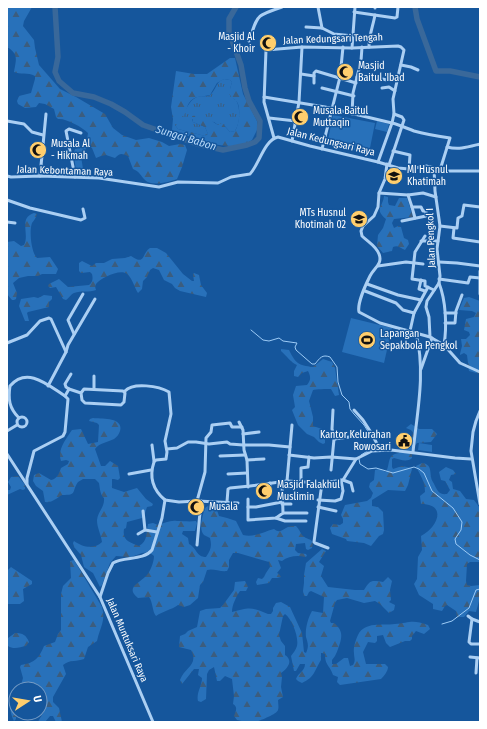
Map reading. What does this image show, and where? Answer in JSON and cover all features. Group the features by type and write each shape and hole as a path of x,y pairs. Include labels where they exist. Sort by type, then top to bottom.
{"street":[{"path":"249,41 258,17 282,7"},
{"path":"318,7 322,28"},
{"path":"352,48 355,7"},
{"path":"354,12 396,18 398,7"},
{"path":"369,47 370,34 375,15"},
{"path":"306,27 322,28 334,34 353,36"},
{"name":"Jalan Kedungsari Tengah","path":"264,97 266,51 268,49 302,47 352,48 398,46 404,49 401,65"},
{"path":"292,141 299,102 302,47"},
{"path":"352,114 353,93 361,61 362,47"},
{"path":"322,148 337,92 343,48"},
{"path":"378,162 394,114 393,99 401,65 418,70"},
{"path":"314,83 314,73 316,71 356,83"},
{"path":"301,74 314,76"},
{"path":"357,77 366,79 368,76 387,80 392,78 398,80"},
{"path":"382,88 389,87 395,91"},
{"path":"322,88 354,96"},
{"path":"274,138 264,97 299,102 392,122 419,132 450,138 440,170"},
{"path":"40,176 46,114"},
{"path":"394,114 403,119 402,125 379,193 378,207 376,212 363,226 361,231 362,236 376,249 380,261 371,275 359,307 361,313 380,323 431,338 444,345 460,363 480,372"},
{"path":"268,118 296,121"},
{"path":"7,121 24,124 32,132 43,135"},
{"path":"75,177 66,131 69,129 81,133"},
{"name":"Jalan Kedungsari Raya","path":"146,186 159,187 178,182 218,183 231,177 250,174 261,154 274,138 278,137 398,168 426,166 440,170 480,171"},
{"path":"447,147 464,148 480,144"},
{"path":"393,151 410,155 409,168"},
{"name":"Jalan Pengkol I","path":"434,168 440,226 437,249 439,262 439,283 444,298 445,313 444,345"},
{"name":"Jalan Kebontaman Raya","path":"7,176 106,179 146,186"},
{"path":"379,193 408,196 423,193 436,197"},
{"path":"408,196 414,218"},
{"path":"7,200 30,208 82,220 85,218 83,209"},
{"path":"480,207 464,205 462,216 458,218 457,228 454,228 452,238 480,242"},
{"path":"402,221 426,216 426,211 421,207 412,207"},
{"path":"7,222 15,223"},
{"path":"440,226 454,228"},
{"path":"425,236 415,252 412,278 425,281 425,285 434,290"},
{"path":"421,241 438,241"},
{"path":"439,262 457,262 480,266"},
{"path":"378,266 395,263 423,264"},
{"path":"480,271 480,294"},
{"path":"439,279 468,283 470,277 480,278"},
{"path":"421,280 419,289 425,291"},
{"path":"421,368 431,338 429,317 426,307 428,299 439,283"},
{"path":"367,284 421,300"},
{"path":"410,331 414,313 428,287"},
{"path":"365,291 396,303 402,310 414,313"},
{"path":"74,334 68,320 82,294"},
{"path":"445,323 455,323 456,313 462,295"},
{"path":"48,386 66,352 68,344 95,299"},
{"path":"445,313 456,313"},
{"path":"7,342 27,335 40,321 48,318 51,320 66,352"},
{"path":"413,452 421,368 420,349 416,333"},
{"path":"71,374 65,384 66,387 81,393"},
{"path":"19,418 9,402 10,386 18,378 28,376 48,386 68,399 65,432 62,437 34,451 26,478 27,484"},
{"path":"94,376 94,389"},
{"path":"81,393 84,389 124,391 130,387 138,386 161,388 169,392 171,414 165,441 168,456 166,459 154,461"},
{"path":"65,396 69,389"},
{"path":"81,393 82,400 85,403 118,405 124,402 124,391"},
{"path":"331,470 333,440 335,439 332,429 333,410"},
{"path":"354,410 363,420 370,435 380,450"},
{"path":"480,411 473,432 471,459 475,472 480,504"},
{"path":"7,432 18,425 23,427 27,424 25,418 19,418"},
{"path":"18,425 17,422 19,418"},
{"path":"239,422 242,427 243,445 247,460 248,487"},
{"path":"197,501 205,472 206,437 211,432 213,424 230,423 232,427 242,427"},
{"path":"287,481 292,425"},
{"path":"243,434 259,432"},
{"path":"335,439 370,435"},
{"path":"167,449 177,448 188,442 206,444 219,444 226,442 229,444 290,447"},
{"path":"152,445 154,461 151,470 152,478 157,492 165,500 179,502 201,501 238,503"},
{"path":"318,500 335,501 341,499 343,491 342,480 356,459 369,451 380,450 413,452 471,459"},
{"path":"7,454 100,597"},
{"path":"220,456 245,455"},
{"path":"290,456 356,459"},
{"path":"301,482 301,468 308,467 309,457"},
{"path":"247,460 264,459"},
{"path":"129,474 151,470"},
{"path":"228,474 247,474"},
{"path":"147,479 152,478"},
{"path":"228,502 229,488 248,487 287,481 322,483 342,480 351,483 354,491"},
{"path":"282,482 283,513"},
{"path":"269,495 270,483"},
{"path":"322,483 318,500 314,543 328,548"},
{"path":"282,495 298,495"},
{"path":"248,499 247,518 250,520 276,518 285,521 306,521"},
{"name":"Jalan Muntuksari Raya","path":"153,722 100,597 113,563 150,553 162,518 165,500"},
{"path":"197,545 201,501"},
{"path":"248,507 282,503 291,504"},
{"path":"318,507 336,511"},
{"path":"143,511 145,530"},
{"path":"276,518 283,513 307,513"},
{"path":"138,534 145,530 157,532"},
{"path":"468,616 480,622"},
{"path":"472,619 469,642 471,644 480,643"},
{"path":"470,657 478,658 476,673"}],"green space":[{"path":"7,7 32,7 24,21 23,26 34,40 39,65 60,89 105,114 113,128 122,135 136,140 149,138 169,146 180,144 185,145 187,150 177,179 156,184 148,182 133,169 128,156 124,154 119,154 115,158 106,155 96,158 92,148 87,147 84,152 76,153 74,152 75,149 83,147 87,140 88,133 69,121 58,119 54,109 45,104 39,103 36,107 25,108 18,104 17,101 19,96 31,93 35,76 14,72 16,58 13,52 7,47"},
{"path":"230,58 235,58 243,94 257,121 257,130 252,140 234,146 223,146 201,141 172,130 173,119 171,107 176,71 194,74 207,74","holes":["224,79 232,82 230,95 237,102 239,108 238,121 235,131 230,132 222,123 218,125 201,115 192,116 193,122 205,127 208,134 205,136 178,129 175,125 175,116 183,116 191,100 196,97 210,95 217,83"]},
{"path":"224,79 232,82 230,89 239,108 239,120 235,131 230,132 224,125 218,125 214,122 192,119 193,122 205,127 208,134 205,136 178,129 175,125 175,116 181,116 190,103 197,97 211,95 218,83"},
{"path":"333,115 375,123 369,153 327,145"},
{"path":"377,121 389,124 387,132 375,129"},
{"path":"81,156 83,169 76,170 74,157"},
{"path":"390,169 395,170 394,182 389,181"},
{"path":"384,196 388,197 389,205 395,206 399,198 407,198 413,217 394,219 392,223 394,228 398,226 401,227 404,238 408,240 409,244 405,250 395,246 393,247 392,251 383,253 377,246 378,235 383,228 386,219 380,213"},
{"path":"34,213 37,214 31,226 33,251 37,258 50,257 58,269 56,274 42,274 38,276 19,278 13,283 17,293 16,299 12,300 7,294 7,242 14,241 21,246 24,245 26,236 25,222 29,215"},
{"path":"150,248 157,248 166,253 183,274 192,281 194,281 194,273 199,275 201,285 207,293 206,297 180,291 172,284 164,280 159,270 153,268 143,281 142,289 138,293 131,278 124,272 116,273 98,282 95,287 96,290 74,293 66,300 63,299 56,287 50,288 48,286 59,279 68,287 89,285 93,277 90,272 81,273 79,271 79,263 82,261 92,266 96,263 104,263 112,259 131,256 139,260 143,258 147,250"},
{"path":"44,295 52,296 52,299 49,302 49,307 28,312 29,321 25,321 19,306 21,299 34,297 38,298"},
{"path":"469,297 480,301 480,374 469,371 467,355 464,353 460,355 462,346 461,339 466,339 470,335 469,332 464,330 466,319 474,317 476,313 472,311 459,310 464,298"},
{"name":"Lapangan Sepakbola Pengkol","path":"351,318 392,328 384,363 342,352"},
{"path":"281,349 289,350 298,363 313,367 323,359 332,362 335,368 339,395 335,396 331,389 313,390 309,401 313,417 313,426 325,430 325,443 323,444 307,434 298,425 292,410 295,407 293,395 296,386 307,385 310,380 309,373 308,371 302,373 298,377 294,376 294,371 297,365 290,361"},
{"path":"93,418 115,421 119,423 120,426 120,432 115,438 101,444 95,449 101,466 105,466 110,461 118,466 120,478 118,480 112,479 112,488 124,492 137,488 146,499 153,504 152,506 147,507 142,518 127,522 126,528 124,529 124,536 125,539 130,542 139,546 144,542 148,524 153,523 158,525 172,521 196,521 195,531 183,531 182,534 188,538 189,544 200,556 206,557 211,548 211,543 210,538 202,533 201,529 206,507 212,504 216,507 219,516 236,521 243,535 254,535 274,529 280,531 291,526 296,526 304,537 312,542 312,548 308,550 306,549 305,543 296,544 295,550 298,553 306,554 307,556 293,556 282,561 278,560 281,568 277,573 281,577 272,578 269,583 257,585 256,582 258,578 262,579 270,567 269,562 238,553 233,553 229,560 229,567 227,571 212,569 207,570 203,582 200,585 198,598 190,605 184,607 178,605 156,616 149,597 138,598 133,591 134,586 147,575 150,570 154,556 151,554 142,553 129,557 116,556 110,563 100,587 93,573 84,567 81,555 74,547 73,543 74,541 84,546 92,547 102,542 97,520 104,498 101,493 99,483 95,479 83,479 78,482 72,494 62,495 50,502 45,502 43,491 36,486 33,481 34,475 39,473 51,480 55,479 61,468 68,464 69,461 61,461 60,453 72,430 81,429 88,444 98,442 99,425 89,421"},
{"path":"411,424 419,429 432,429 437,434 431,442 417,443 412,449 412,458 405,460 392,459 393,469 402,466 412,469 405,491 388,490 372,500 372,506 378,507 383,512 383,534 379,536 371,546 364,543 347,541 346,539 332,534 330,528 333,524 340,525 343,523 341,515 345,505 367,501 371,498 373,493 369,487 370,483 374,480 375,470 379,469 386,472 390,458 399,453 401,449 405,450 409,447 413,433 411,430 406,428"},
{"path":"419,443 432,445 432,452 418,450"},
{"path":"422,463 429,466 431,478 438,491 442,494 447,494 450,490 445,481 441,480 439,472 446,467 453,470 456,474 451,475 449,480 452,482 453,489 460,491 466,499 474,500 480,508 480,562 470,562 467,564 466,581 467,585 480,585 479,601 476,612 469,611 464,617 457,617 456,611 447,605 442,611 433,609 433,604 419,595 414,584 417,579 418,557 422,550 421,536 432,528 437,517 435,508 429,505 421,504 420,496 425,492 425,488 416,466"},
{"path":"18,476 25,485 25,489 20,489 7,495 7,490 10,490 11,487 8,482 11,477"},
{"path":"322,549 326,551 319,562 324,566 321,576 328,587 364,590 371,582 383,582 388,577 392,581 390,590 391,600 389,602 395,605 394,610 389,613 375,601 364,603 347,598 337,600 330,621 337,626 341,632 341,638 332,660 332,664 336,664 344,658 348,658 350,666 353,665 355,660 354,649 357,637 361,631 369,626 414,622 428,625 430,629 424,634 416,631 410,641 405,641 390,647 386,643 383,635 377,636 377,641 375,643 368,642 363,652 366,664 385,664 388,667 387,672 381,679 340,685 337,682 338,677 333,675 327,663 325,654 321,653 321,660 314,673 302,683 296,679 304,668 305,664 300,664 296,671 294,671 291,656 297,647 297,638 288,616 285,614 283,616 279,635 285,646 285,655 288,657 289,665 281,673 283,697 278,700 277,712 254,723 237,720 234,716 236,706 233,704 234,696 232,679 225,676 220,681 217,681 214,667 209,670 207,674 206,699 201,702 198,701 202,678 198,675 199,669 194,669 182,684 180,680 192,663 193,655 191,650 179,647 180,636 197,627 200,611 220,608 234,590 235,582 245,581 248,587 246,591 240,591 234,601 232,612 250,608 271,614 276,603 281,602 290,607 302,633 304,652 306,653 308,649 306,631 308,620 312,611 323,613 324,597 311,591 307,596 304,596 304,575 306,563"},
{"path":"74,560 102,607 103,620 97,641 88,647 84,659 68,662 63,665 66,674 53,697 53,702 59,708 62,722 56,722 53,716 50,716 48,718 48,681 22,681 23,678 20,667 21,665 30,663 36,659 44,646 55,642 61,630 61,594 63,586 71,578 70,561"},
{"path":"11,567 32,581 32,584 23,589 24,601 20,604 7,604 7,571"},
{"path":"15,633 25,636 29,642 26,646 15,648 8,646 8,638"}],"waterway":[{"name":"Sungai Babon","path":"55,7 58,57 55,72 59,81 73,93 94,97 111,104 143,125 197,144 223,150 247,145 255,142 259,138 260,121 249,101 241,65 229,32 229,19 236,7"},
{"name":"Sungai Babon","path":"415,7 417,19 436,71 450,71 480,77"},
{"path":"251,330 263,340 269,341 279,338 283,341 297,343 295,347 296,350 312,364 315,364 323,356 330,357 337,367 338,382 342,395 349,402 350,409 369,433"},
{"path":"361,455 374,447 376,444"},
{"path":"359,459 360,464 368,469 376,468 393,473 414,467 424,473 432,491 453,508 462,522 461,530 455,539 456,544 470,555 480,560"},
{"path":"442,624 452,621 469,608 476,590 480,589"}],"place":[{"name":"Masjid Al - Khoir","path":"268,43"},
{"name":"Masjid Baitul 'Ibad","path":"345,72"},
{"name":"Musala Baitul Muttaqin","path":"300,117"},
{"name":"Musala Al - Hikmah","path":"38,150"},
{"name":"MI Husnul Khatimah","path":"394,176"},
{"name":"MTs Husnul Khotimah 02","path":"359,219"},
{"name":"Lapangan Sepakbola Pengkol","path":"367,340"},
{"name":"Kantor Kelurahan Rowosari","path":"404,441"},
{"name":"Masjid Falakhul Muslimin","path":"264,491"},
{"name":"Musala","path":"196,507"}]}
